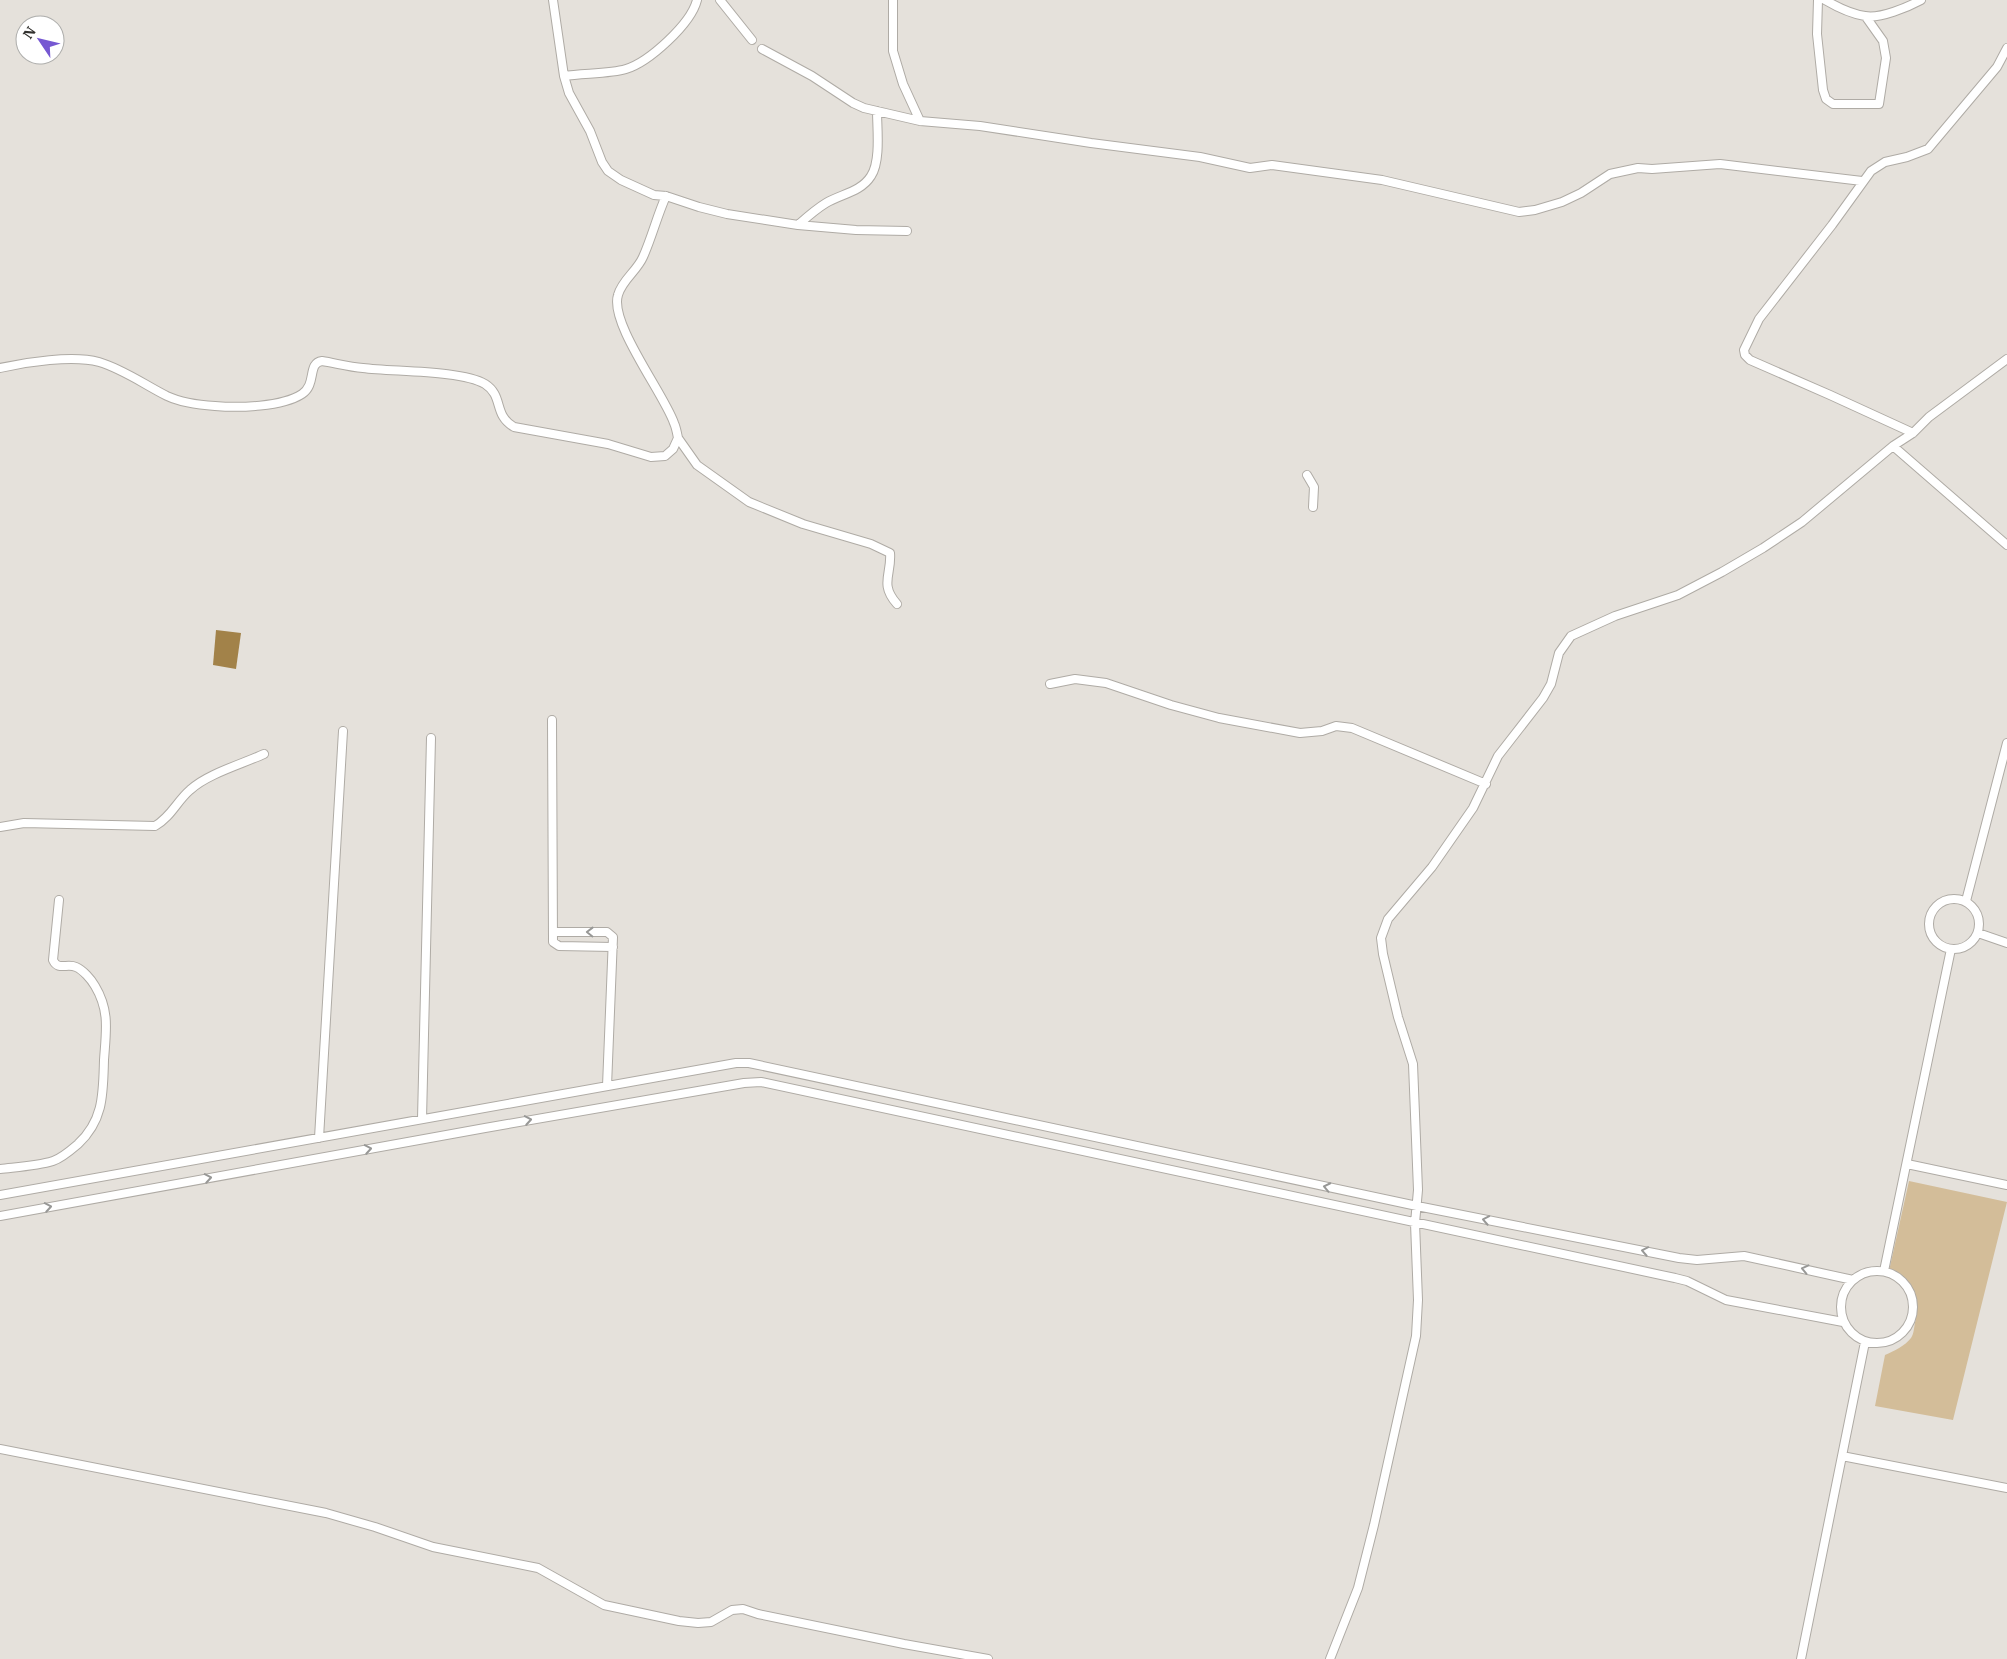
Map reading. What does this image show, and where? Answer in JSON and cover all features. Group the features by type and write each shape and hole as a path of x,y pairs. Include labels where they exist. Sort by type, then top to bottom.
{"street":[{"path":"553,0 564,76 569,94 590,131 602,162 608,171 654,195 666,196 727,214 798,225 856,230 907,231"},
{"path":"564,76 624,70 636,65 668,40 686,22 692,14 697,0"},
{"path":"720,0 752,40"},
{"path":"893,0 893,51 903,84 920,121"},
{"path":"1818,0 1817,34 1823,90 1826,99 1833,104 1879,104 1886,58 1883,41 1866,17"},
{"path":"1825,0 1866,17 1895,11 1921,0"},
{"path":"1913,433 1830,394 1750,360 1745,355 1744,350 1759,319 1832,225 1862,181 1871,171 1885,162 1907,157 1928,149 1997,66 2007,48"},
{"path":"762,49 812,76 853,103 920,121 980,126 1200,157 1250,168 1272,165 1382,180 1526,212 1549,206 1581,193 1610,174 1638,168 1652,170 1720,164 1862,181"},
{"path":"798,225 826,203 856,190 872,175 876,164 878,138 877,111"},
{"path":"666,196 644,256 638,267 622,286 616,304 627,334 674,422 678,438 698,465 749,502 803,524 872,544 890,553 891,561 886,575 887,586 890,596 897,604"},
{"path":"0,368 21,364 85,359 108,366 182,401 217,407 271,403 294,397 308,388 311,383 314,365 322,361 360,368 473,379 486,385 494,392 502,418 514,427 608,444 651,457 665,456 673,449 678,438"},
{"path":"1330,1659 1358,1588 1391,1453 1416,1336 1418,1300 1416,1223 1418,1190 1413,1064 1398,1017 1381,938 1388,920 1432,868 1473,808 1498,756 1543,698 1551,684 1559,652 1571,636 1600,622 1678,595 1763,548 1802,522 1893,446 1913,433 1929,417 2007,359"},
{"path":"1893,446 2007,545"},
{"path":"1307,476 1314,487 1313,507"},
{"path":"1050,684 1075,679 1106,683 1171,705 1300,733 1322,731 1336,726 1352,728 1486,784"},
{"path":"552,720 553,942 559,946 613,947"},
{"path":"319,1138 343,731"},
{"path":"422,1119 431,738"},
{"path":"1966,901 2006,748"},
{"path":"0,827 24,823 155,826 170,815 190,789 220,772 242,765 264,754"},
{"path":"1954,898 1966,901 1975,909 1979,921 1978,933 1967,945 1951,948 1939,944 1932,934 1929,922 1933,910 1942,902 1954,898"},
{"path":"0,1169 54,1161 71,1150 89,1134 99,1111 102,1096 107,1018 94,984 82,970 75,966 59,967 53,960 59,900"},
{"path":"554,932 607,932 613,937 607,1086"},
{"path":"1978,933 2007,943"},
{"path":"1884,1272 1951,948"},
{"path":"0,1195 736,1063 750,1064 1417,1206 1686,1259 1744,1256 1853,1280"},
{"path":"0,1216 505,1124 744,1083 761,1082 1682,1280 1726,1300 1843,1322"},
{"path":"1907,1164 2007,1184"},
{"path":"1868,1272 1884,1272 1898,1277 1908,1288 1913,1302 1912,1317 1905,1330 1894,1340 1880,1344 1865,1342 1852,1334 1843,1322 1840,1307 1844,1292 1853,1280 1868,1272"},
{"path":"1801,1659 1865,1342"},
{"path":"0,1449 326,1513 433,1547 538,1568 604,1605 670,1620 698,1624 711,1622 732,1610 743,1609 758,1614 904,1644 988,1659"},
{"path":"1842,1456 2007,1488"}],"shaded area":[{"path":"216,630 241,633 236,669 213,665"},
{"path":"1909,1181 2007,1202 1953,1420 1875,1406 1885,1355 1909,1341 1913,1335 1915,1323 1916,1306 1911,1292 1902,1281 1889,1271"}]}
